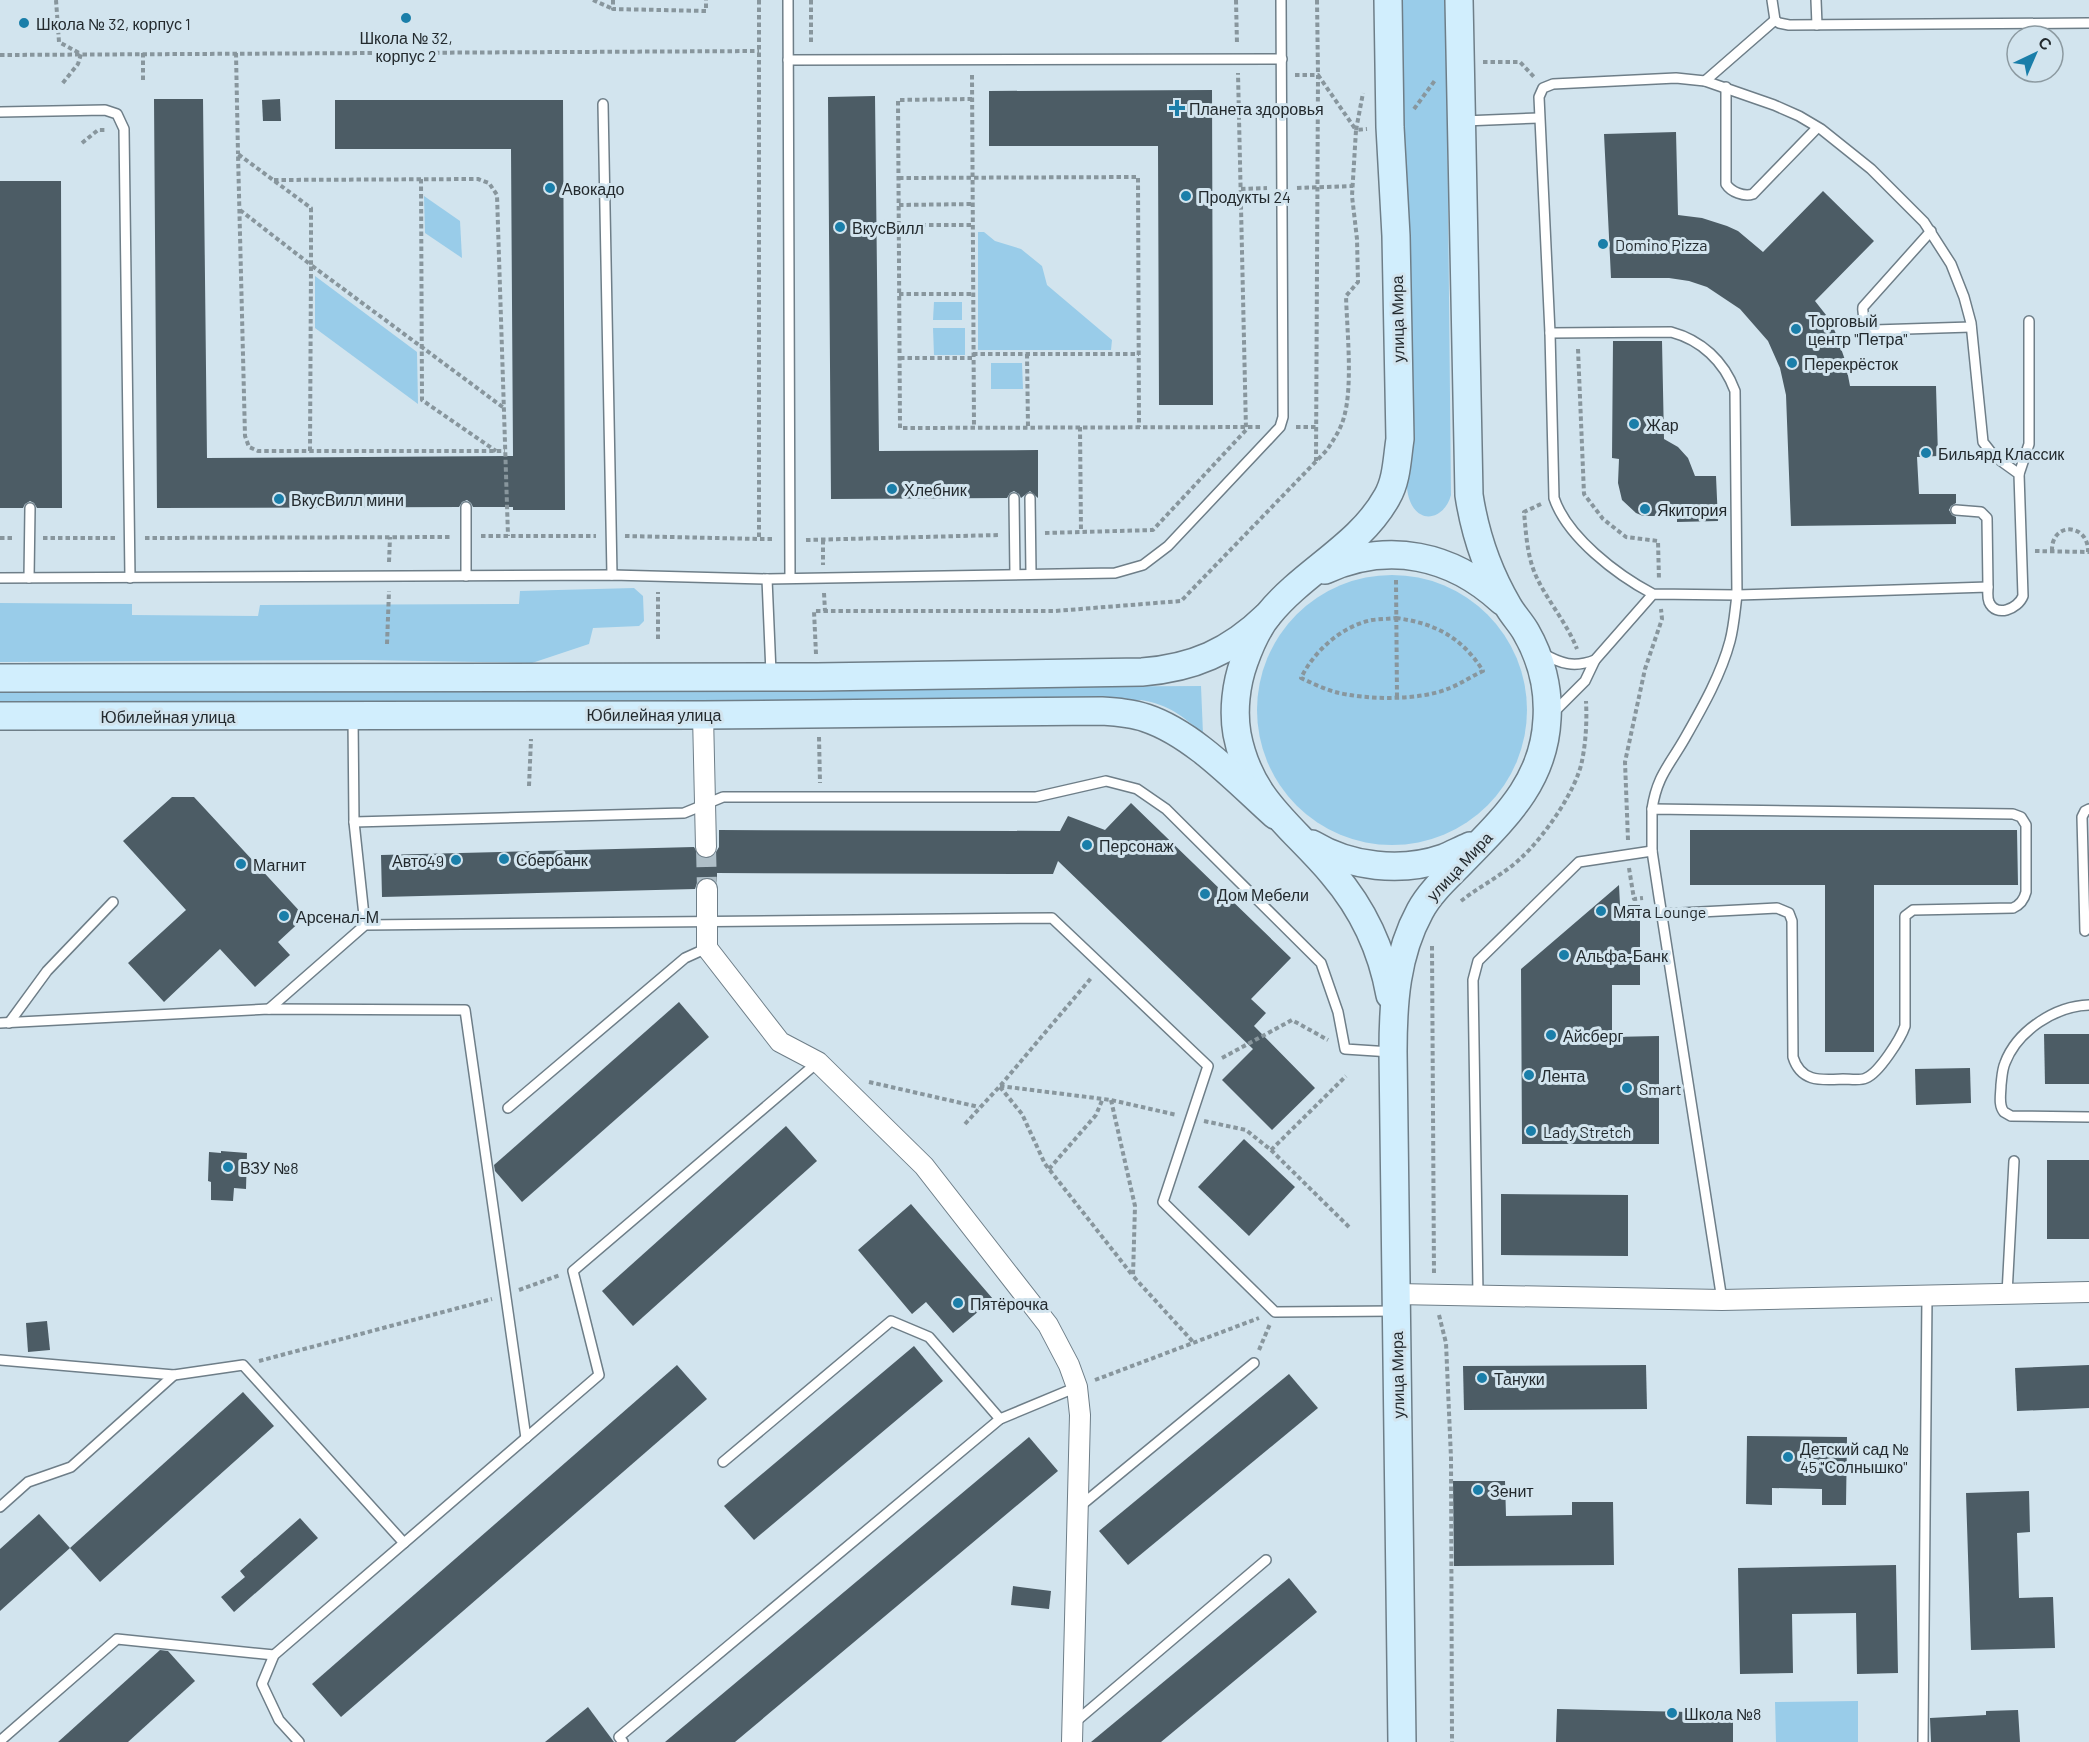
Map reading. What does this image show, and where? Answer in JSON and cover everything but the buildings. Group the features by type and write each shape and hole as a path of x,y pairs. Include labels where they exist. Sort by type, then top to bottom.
{"main road":[{"name":"улица Мира","path":"1388,0 1400,439 1396,469 1389,494 1376,515 1359,533 1288,593 1267,616 1251,642 1240,671 1236,702 1237,732 1244,762 1257,790 1275,814 1298,835 1334,875 1358,908 1372,934 1386,970 1393,1008"},
{"name":"улица Мира","path":"1402,1742 1393,1008 1406,941 1420,909 1436,888 1516,804 1532,778 1543,749 1547,719 1546,688 1535,649 1526,631 1508,606 1481,547 1474,528 1469,495 1459,0"},
{"name":"улица Мира","path":"1288,593 1313,575 1341,563 1371,556 1395,555 1432,560 1461,571 1486,587 1508,606"},
{"path":"0,678 817,677 1162,670 1187,666 1232,646 1249,634 1267,616"},
{"name":"Юбилейная улица","path":"2,720 1089,711 1124,713 1146,718 1187,740 1275,814"},
{"name":"улица Мира","path":"1298,835 1324,851 1353,861 1383,866 1414,865 1443,858 1471,845 1496,827"}],"street":[{"path":"703,715 706,847"},
{"path":"707,889 708,948 780,1042 824,1067 924,1166 1048,1325 1069,1365 1077,1387 1080,1415 1072,1733"},
{"path":"1396,1302 1478,1294 1722,1300 2089,1292"}],"lane":[{"path":"788,0 789,578"},
{"path":"0,578 612,575 767,579 1114,573 1143,565 1168,546 1280,427 1283,417 1281,0"},
{"path":"1772,0 1775,20 1789,25 2089,23"},
{"path":"1816,0 1817,25"},
{"path":"1705,81 1775,20"},
{"path":"788,60 1282,59"},
{"path":"1988,587 1737,595 1653,594 1610,566 1573,531 1557,508 1554,498 1550,333 1539,118 1539,97 1543,88 1552,84 1676,78 1705,81 1774,105 1817,128 1870,169 1924,222 1951,264 1964,297 1971,327 1983,442 1994,456 2019,474"},
{"path":"1726,87 1726,184 1733,191 1744,195 1753,194 1817,128"},
{"path":"603,104 612,575"},
{"path":"0,112 105,110 117,114 124,129 130,578"},
{"path":"1462,122 1539,118"},
{"path":"1931,231 1863,307 1868,326 1874,330 1971,327"},
{"path":"1956,510 1981,512 1987,518 1988,600 1998,610 2011,609 2023,596 2019,474 2029,444 2029,321"},
{"path":"1550,333 1671,332 1693,340 1724,367 1731,379 1736,402 1737,595 1733,628 1723,661 1684,741 1658,780 1652,809 1652,851 1722,1300"},
{"path":"1014,498 1015,574"},
{"path":"1030,498 1031,573"},
{"path":"466,507 466,576"},
{"path":"29,578 30,508"},
{"path":"767,579 771,676"},
{"path":"1547,719 1585,681 1595,660 1653,594"},
{"path":"1535,649 1568,664 1581,665 1595,660"},
{"path":"353,716 354,822 365,925"},
{"path":"354,822 684,813 723,797 1036,797 1106,781 1137,789 1166,809 1321,963 1338,1012 1345,1049 1393,1052"},
{"path":"1652,809 2013,814 2021,817 2026,825 2026,892 2025,897 2017,906 2013,908 1913,910 1905,916 1905,1026 1900,1037 1877,1069 1863,1079 1816,1080 1804,1074 1795,1063 1793,1057 1792,921 1785,910 1777,908 1662,914"},
{"path":"2085,931 2082,817 2089,809"},
{"path":"1478,1294 1473,980 1478,961 1579,862 1652,851"},
{"path":"4,1023 47,971 113,902"},
{"path":"269,1009 365,925 1052,918 1208,1066 1163,1202 1275,1312 1396,1302"},
{"path":"508,1108 685,958 708,948"},
{"path":"2089,1005 2072,1007 2056,1013 2025,1034 2006,1060 2002,1070 2000,1102 2004,1112 2011,1116 2089,1117"},
{"path":"4,1023 269,1009 465,1010 526,1438"},
{"path":"299,1742 279,1720 262,1684 274,1655 599,1375 573,1270 824,1067"},
{"path":"2007,1294 2014,1161"},
{"path":"1923,1742 1927,1296"},
{"path":"723,1462 891,1321 929,1336 1000,1419"},
{"path":"0,1360 174,1375 243,1365 404,1543"},
{"path":"1077,1509 1254,1363"},
{"path":"0,1507 27,1482 71,1467 174,1375"},
{"path":"623,1742 619,1737 1000,1419 1077,1387"},
{"path":"1072,1733 1266,1560"},
{"path":"0,1742 117,1639 274,1655"}],"path":[{"path":"56,0 59,42 81,54"},
{"path":"593,0 613,9 706,11 706,0"},
{"path":"613,9 614,0"},
{"path":"759,0 759,539"},
{"path":"811,0 811,46"},
{"path":"1039,533 1153,530 1246,430 1236,0"},
{"path":"1316,462 1317,0"},
{"path":"0,55 759,51"},
{"path":"236,53 244,436 249,447 258,451 505,451"},
{"path":"62,84 78,64 81,54"},
{"path":"143,54 143,83"},
{"path":"1356,130 1403,125 1447,63 1520,62 1543,88"},
{"path":"1291,75 1318,75"},
{"path":"817,677 814,611 1055,611 1181,601 1316,462 1336,437 1345,416 1347,403 1346,296 1358,282 1353,186 1356,130 1318,75"},
{"path":"972,83 974,428"},
{"path":"972,99 898,99 900,428 1269,427"},
{"path":"238,154 311,208 310,451"},
{"path":"899,178 1138,177 1139,427"},
{"path":"274,180 478,178 489,183 497,195 508,536"},
{"path":"421,179 422,400 496,451"},
{"path":"1290,188 1353,186"},
{"path":"1241,189 1267,188"},
{"path":"899,205 973,204"},
{"path":"240,210 421,348 504,408"},
{"path":"899,225 973,225"},
{"path":"899,294 973,294"},
{"path":"900,358 1027,354 1139,354"},
{"path":"1027,354 1028,427"},
{"path":"1080,427 1081,532"},
{"path":"1290,427 1316,427"},
{"path":"2075,530 2085,537 2089,545 2089,552 2052,551 2052,542 2061,531 2075,530"},
{"path":"804,540 1009,534"},
{"path":"478,536 595,536"},
{"path":"611,536 789,540"},
{"path":"136,538 447,537"},
{"path":"0,538 18,538"},
{"path":"42,538 110,538"},
{"path":"1395,555 1397,697"},
{"path":"658,576 658,639"},
{"path":"1396,618 1419,621 1438,628 1458,641 1475,658 1483,671 1449,688 1429,694 1397,697 1360,696 1334,692 1301,678 1319,651 1333,639 1371,621 1396,618"},
{"path":"818,713 820,797"},
{"path":"529,786 532,715"},
{"path":"964,1124 1000,1086 1102,965"},
{"path":"1208,1066 1292,1020 1345,1049"},
{"path":"824,1067 980,1107"},
{"path":"1271,1150 1346,1076"},
{"path":"1000,1086 1022,1114 1045,1164 1133,1276 1194,1343"},
{"path":"1049,1169 1096,1115 1103,1098"},
{"path":"1111,1100 1135,1206 1133,1276"},
{"path":"243,1365 506,1295 573,1270"},
{"path":"1077,1387 1275,1312"},
{"path":"1254,1363 1275,1312"}],"shaded area":[{"path":"1401,0 1446,0 1451,495 1443,509 1432,516 1420,514 1414,509 1408,496 1407,486"},
{"path":"424,196 460,221 462,258 425,233"},
{"path":"978,232 984,232 995,241 1021,249 1042,266 1047,285 1112,340 1111,350 978,350"},
{"path":"315,276 417,352 418,404 315,328"},
{"path":"934,302 962,302 962,320 933,320"},
{"path":"933,328 965,328 965,355 934,355"},
{"path":"991,363 1022,363 1023,389 991,389"},
{"path":"1392,575 1418,578 1444,585 1478,606 1496,624 1517,658 1524,684 1527,710 1524,736 1517,762 1496,796 1478,814 1444,835 1418,842 1392,845 1366,842 1340,835 1306,814 1288,796 1267,762 1260,736 1257,710 1260,684 1267,658 1288,624 1306,606 1340,585 1366,578"},
{"path":"634,588 643,596 644,621 639,626 593,628 589,644 532,663 363,660 0,662 0,603 132,604 132,615 258,616 260,605 519,604 520,591"},
{"path":"1201,686 1203,734 1175,712 1141,700 0,704 0,693"},
{"path":"1858,1701 1858,1742 1776,1742 1775,1702"}],"tunnel":[{"path":"706,847 707,889"}],"place":[{"name":"Школа № 32, корпус 2","path":"406,18"},
{"name":"Школа № 32, корпус 1","path":"24,23"},
{"name":"Планета здоровья","path":"1177,108"},
{"name":"Авокадо","path":"550,188"},
{"name":"Продукты 24","path":"1186,196"},
{"name":"ВкусВилл","path":"840,227"},
{"name":"Domino Pizza","path":"1603,244"},
{"name":"Торговый центр \"Петра\"","path":"1796,329"},
{"name":"Перекрёсток","path":"1792,363"},
{"name":"Жар","path":"1634,424"},
{"name":"Бильярд Классик","path":"1926,453"},
{"name":"Хлебник","path":"892,489"},
{"name":"ВкусВилл мини","path":"279,499"},
{"name":"Якитория","path":"1645,509"},
{"name":"Персонаж","path":"1087,845"},
{"name":"Сбербанк","path":"504,859"},
{"name":"Авто49","path":"456,860"},
{"name":"Магнит","path":"241,864"},
{"name":"Дом Мебели","path":"1205,894"},
{"name":"Мята Lounge","path":"1601,911"},
{"name":"Арсенал-М","path":"284,916"},
{"name":"Альфа-Банк","path":"1564,955"},
{"name":"Айсберг","path":"1551,1035"},
{"name":"Лента","path":"1529,1075"},
{"name":"Smart","path":"1627,1088"},
{"name":"Lady Stretch","path":"1531,1131"},
{"name":"ВЗУ №8","path":"228,1167"},
{"name":"Пятёрочка","path":"958,1303"},
{"name":"Тануки","path":"1482,1378"},
{"name":"Детский сад № 45 \"Солнышко\"","path":"1788,1457"},
{"name":"Зенит","path":"1478,1490"},
{"name":"Школа №8","path":"1672,1713"}]}
